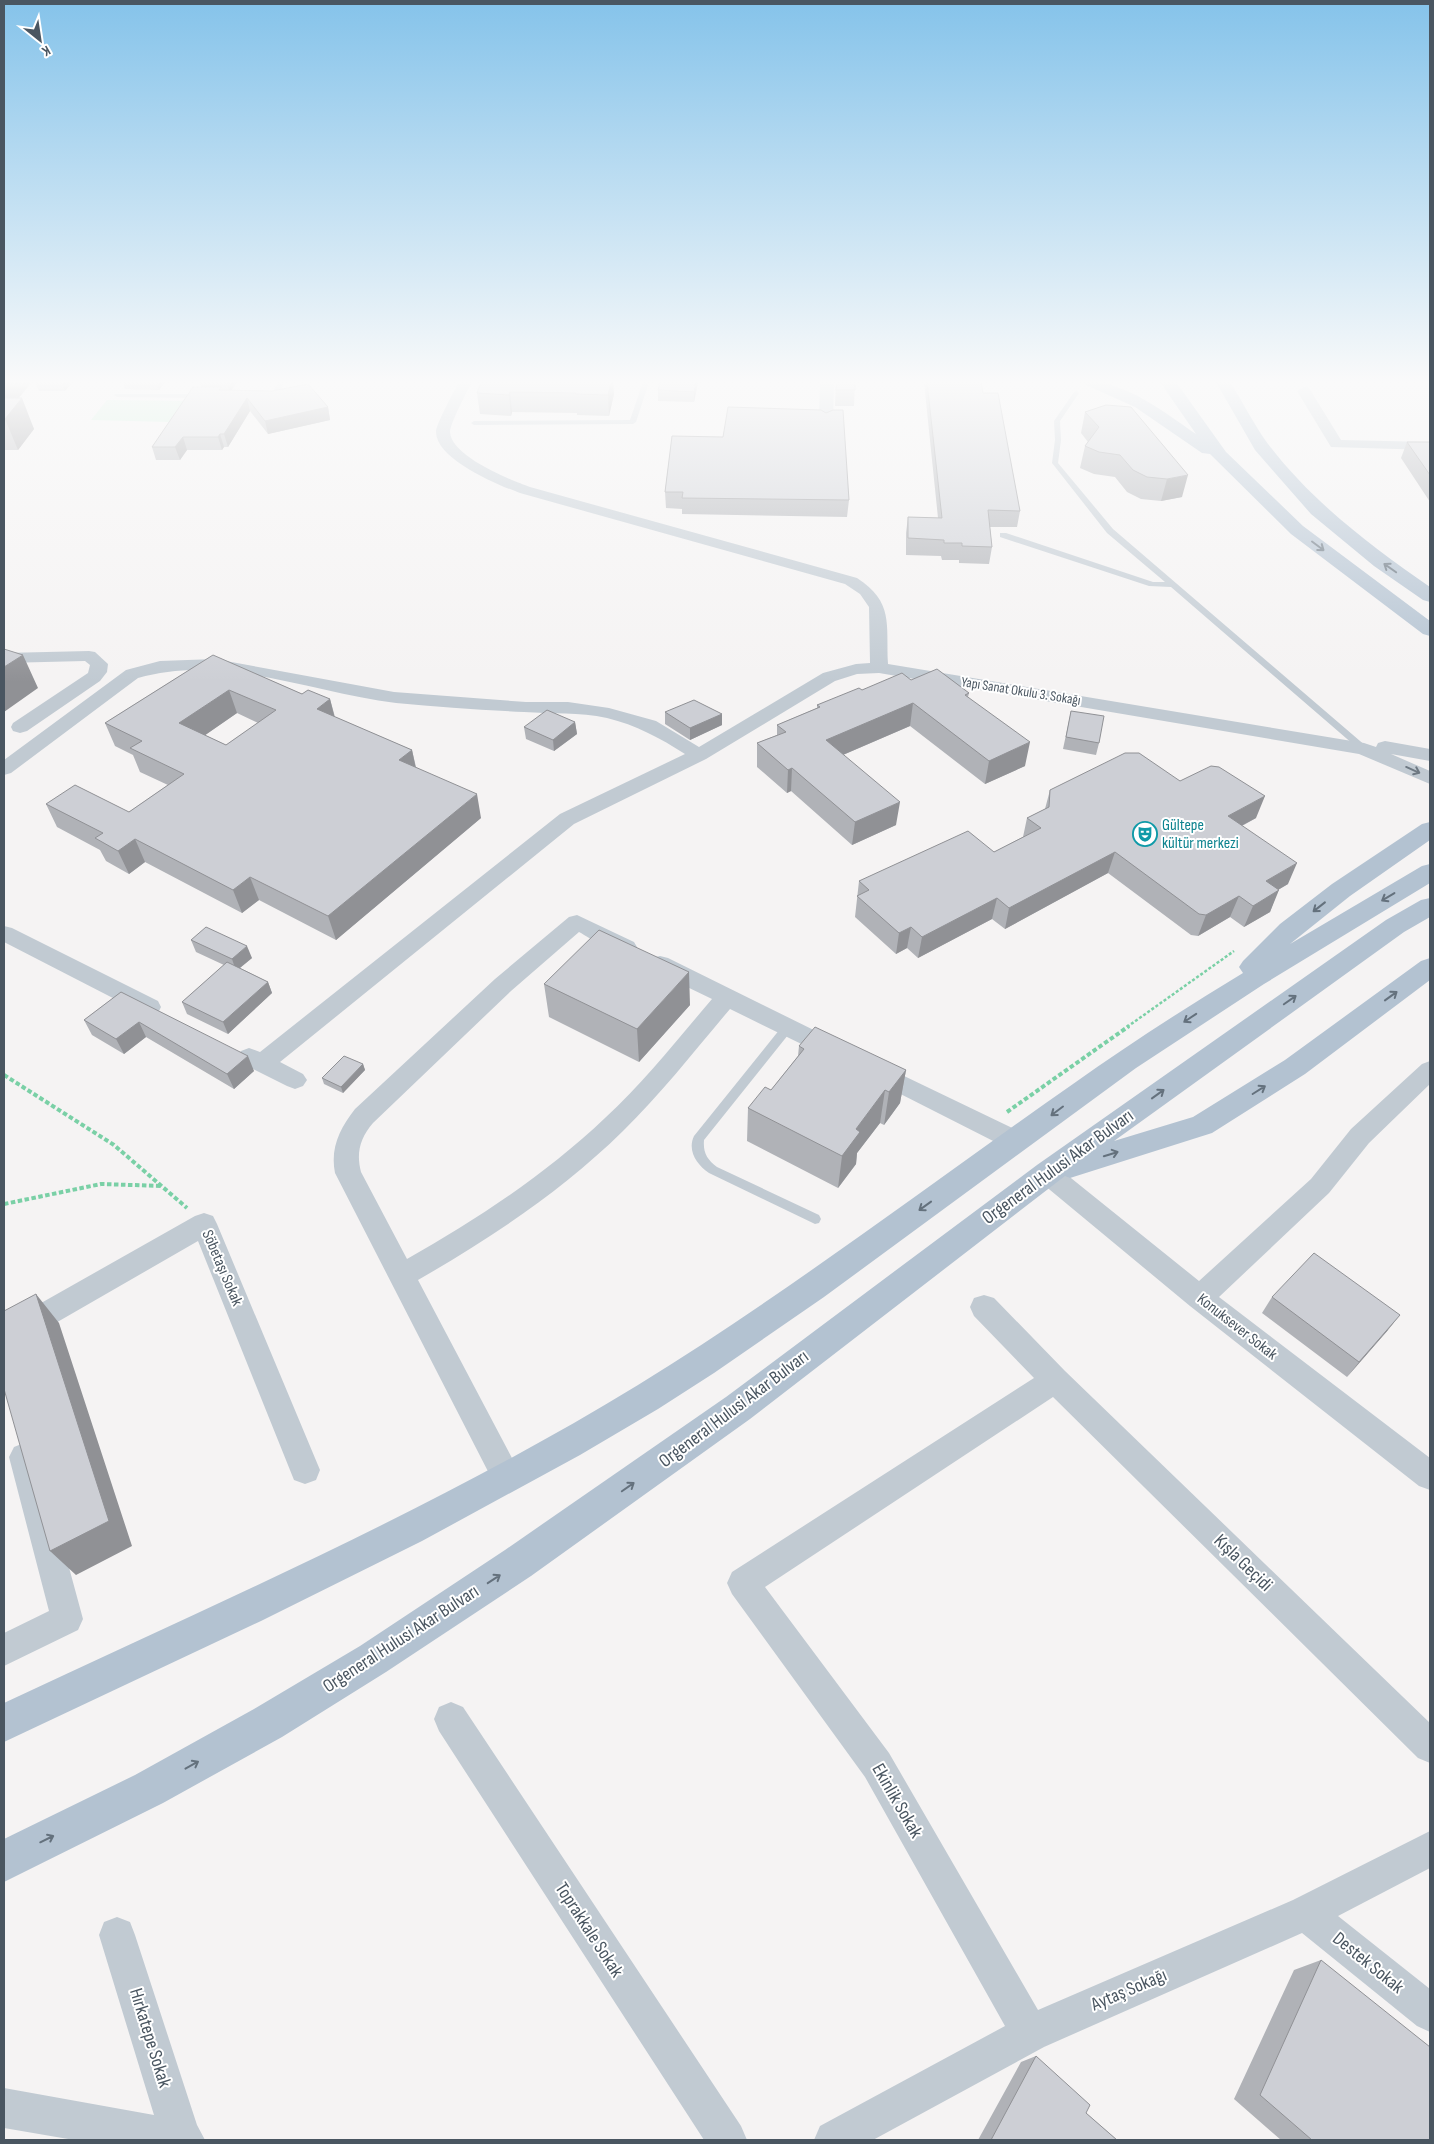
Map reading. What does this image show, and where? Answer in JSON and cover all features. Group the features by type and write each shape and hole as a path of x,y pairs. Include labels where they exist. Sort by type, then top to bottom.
{"main road":[{"path":"1247,482 1297,530 1430,630"},
{"path":"1293,482 1317,510 1381,562 1430,596"},
{"path":"1312,482 1322,492"},
{"path":"1344,510 1365,528"},
{"path":"1222,997 1289,930 1341,890 1430,829"},
{"path":"4,1722 402,1533 572,1442 718,1353 787,1307 1084,1090 1222,997 1430,872"},
{"name":"Orgeneral Hulusi Akar Bulvarı","path":"4,1861 183,1770 268,1723 381,1653 518,1563 633,1484 738,1408 1047,1174 1380,937 1430,906"},
{"path":"1047,1174 1202,1125 1295,1067 1430,967"}],"street":[{"path":"504,482 525,490 851,581 866,591 877,607 879,668"},
{"path":"4,658 89,656 99,664 98,672 94,677 20,727"},
{"path":"4,769 132,674 160,666 215,664 394,697 526,707 568,707 609,713 648,725 667,734 699,756"},
{"name":"Yapı Sanat Okulu 3. Sokağı","path":"262,1063 567,819 699,756 829,677 856,669 879,668 1364,749 1430,778"},
{"name":"Yapı Sanat Okulu 3. Sokağı","path":"1364,749 1381,746 1430,755"},
{"path":"506,1477 348,1173 346,1163 347,1142 364,1116 503,985 577,922 1016,1141"},
{"path":"4,933 173,1018"},
{"path":"402,1275 489,1224 538,1190 585,1151 642,1097 727,997"},
{"path":"226,1045 294,1080"},
{"path":"1200,1298 1320,1186 1360,1136 1430,1070"},
{"name":"Konuksever Sokak","path":"1047,1174 1200,1298 1430,1476"},
{"name":"Söbetaşı Sokak","path":"4,1338 204,1224 304,1470"},
{"name":"Kışla Geçidi","path":"984,1307 1055,1380 1430,1746"},
{"name":"Ekinlik Sokak","path":"1030,2033 877,1765 744,1583 1055,1380"},
{"path":"4,1650 67,1619 16,1430"},
{"name":"Toprakkale Sokak","path":"451,1719 727,2140"},
{"name":"Aytaş Sokağı","path":"834,2140 1030,2033 1306,1913 1430,1850"},
{"name":"Destek Sokak","path":"1306,1913 1430,2013"},
{"name":"Hırkatepe Sokak","path":"117,1935 183,2140"},
{"path":"4,2108 183,2140"}],"lane":[{"path":"1070,482 1110,531 1364,749"},
{"path":"1003,535 1152,584 1173,585"},
{"path":"788,1027 698,1139 697,1147 702,1161 713,1170 816,1219"}],"path":[{"path":"987,1126 1237,949"},
{"path":"4,1075 114,1145 163,1186 204,1224"},
{"path":"4,1204 101,1184 163,1186"}],"building":[{"path":"666,482 848,482 849,500 682,498 683,492 665,492"},
{"path":"938,482 1015,482 1020,511 988,510 992,547 962,546 962,543 944,543 944,540 908,538 908,517 942,518"},
{"path":"4,649 23,655 4,667"},
{"path":"213,655 302,694 308,690 330,699 317,709 412,750 399,760 477,794 328,916 250,877 233,890 135,839 118,851 95,838 103,833 46,804 75,785 129,812 184,774 130,748 142,741 105,723","holes":["229,690 276,710 226,745 179,723"]},
{"path":"937,669 969,693 965,695 1030,742 989,761 913,703 826,740 900,802 855,822 792,768 788,770 757,743 786,732 777,725 820,707 817,705 859,688 862,690 902,673 911,680"},
{"path":"694,700 722,714 690,728 665,712"},
{"path":"547,710 575,722 553,740 524,727"},
{"path":"1071,711 1104,716 1099,743 1066,737"},
{"path":"1125,753 1139,753 1180,781 1211,766 1219,767 1265,796 1228,816 1297,863 1266,881 1279,890 1253,906 1239,896 1206,915 1199,914 1115,852 1009,908 997,898 922,937 911,927 899,933 857,896 869,890 859,881 968,831 994,852 1041,828 1027,818 1049,807 1050,790"},
{"path":"206,927 247,946 232,959 191,940"},
{"path":"599,930 689,972 637,1029 544,984"},
{"path":"227,962 268,982 223,1022 182,1002"},
{"path":"121,992 248,1056 227,1074 139,1022 116,1039 84,1020"},
{"path":"815,1027 906,1070 889,1092 885,1090 856,1129 860,1132 842,1156 748,1108 765,1087 771,1090 804,1049 799,1046"},
{"path":"344,1056 363,1064 341,1087 322,1078"},
{"path":"1314,1253 1400,1315 1359,1362 1272,1297"},
{"path":"36,1294 109,1521 50,1551 4,1389 4,1311"},
{"path":"1321,1960 1430,2047 1430,2140 1312,2140 1260,2095"},
{"path":"1036,2056 1090,2105 1086,2113 1117,2140 991,2140"}],"place":[{"name":"Gültepe kültür merkezi","path":"1145,834"}]}
